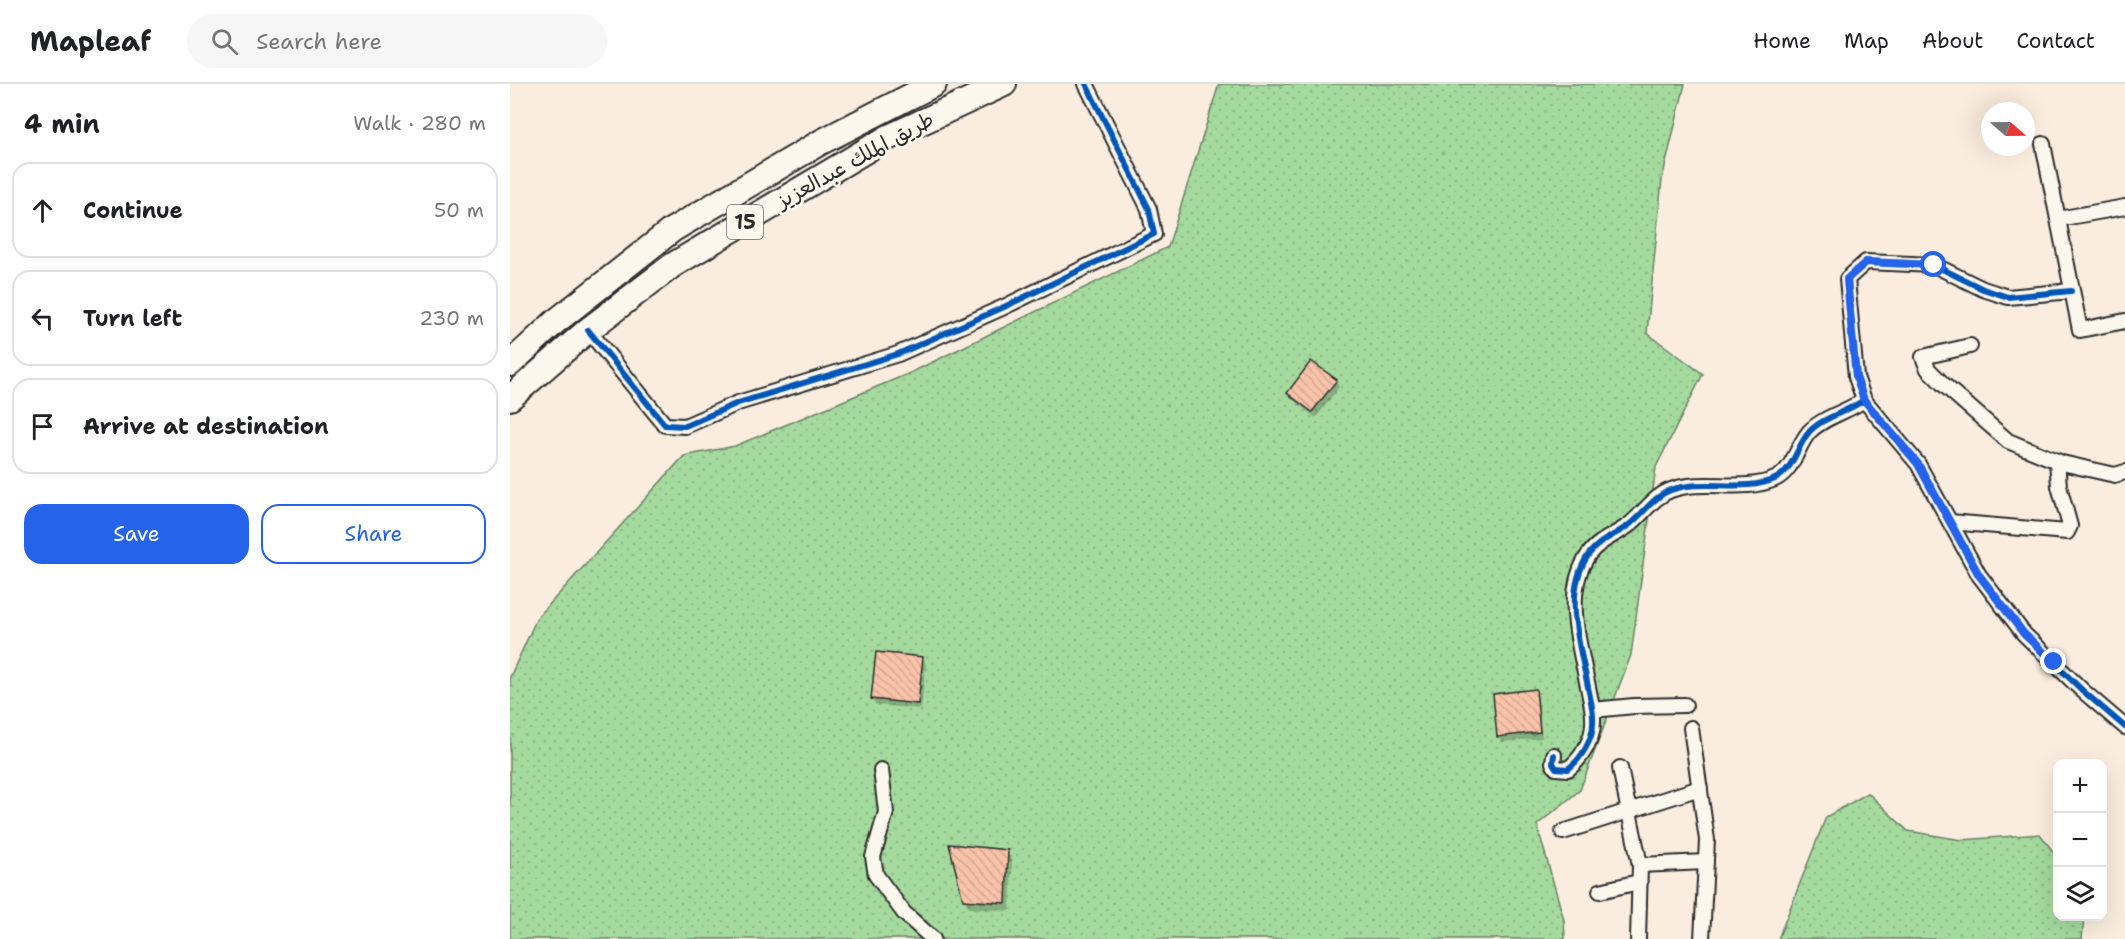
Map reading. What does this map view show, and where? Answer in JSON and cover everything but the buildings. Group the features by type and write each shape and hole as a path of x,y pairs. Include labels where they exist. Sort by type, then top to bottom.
{"highway":[{"name":"طريق الملك عبدالعزيز","path":"510,364 555,322 672,230 821,141 934,84"},
{"name":"طريق الملك عبدالعزيز","path":"510,398 588,330 673,265 887,138 1004,84"}],"street":[{"path":"588,330 665,425 685,426 738,403 898,354 1004,307 1154,234 1149,209 1086,84"},
{"path":"2043,144 2080,330 2125,321"},
{"path":"2058,219 2125,207"},
{"path":"2071,291 2008,297 1983,289 1934,265 1866,262 1847,279 1856,377 1864,400 1918,464 1979,575 2024,634 2083,691 2125,727"},
{"path":"1970,346 1923,357 1928,369 1943,384 2008,441 2057,460 2115,475 2125,472"},
{"path":"1554,755 1553,763 1556,768 1568,769 1574,764 1590,737 1593,724 1593,710 1576,626 1575,593 1583,565 1596,546 1629,525 1661,495 1671,490 1697,484 1743,484 1774,479 1787,468 1810,431 1822,422 1864,400"},
{"path":"1950,522 2067,532 2070,526 2059,486 2057,460"},
{"path":"1593,710 1634,705 1684,705"},
{"path":"1691,728 1707,840 1702,939"},
{"path":"1620,768 1640,865 1638,939"},
{"path":"880,770 886,812 873,857 876,875 904,913 933,939"},
{"path":"1563,832 1700,788"},
{"path":"1640,865 1706,862"},
{"path":"1600,891 1639,882"}],"green space":[{"path":"1219,84 1685,84 1662,179 1647,333 1703,374 1656,467 1631,655 1580,790 1537,825 1564,920 1565,939 510,939 510,677 537,618 684,456 735,446 910,373 1168,247"},
{"path":"1868,793 1908,831 1962,840 2040,834 2053,852 2053,921 2084,921 2082,939 1778,939 1826,817"}],"cycle path":[{"path":"588,330 665,425 685,426 738,403 898,354 1004,307 1154,234 1149,209 1086,84"},
{"path":"2071,291 2008,297 1983,289 1934,265 1866,262 1847,279 1856,377 1864,400 1918,464 1979,575 2024,634 2083,691 2125,727"},
{"path":"1554,755 1553,763 1556,768 1568,769 1585,749 1591,736 1592,709 1575,619 1575,602 1576,585 1581,569 1593,549 1629,525 1654,501 1671,490 1697,485 1749,485 1775,479 1791,464 1809,432 1828,418 1864,400"}],"route":[{"path":"1934,265 1866,262 1847,279 1856,377 1864,400 1918,464 1979,575 2024,634 2054,662"}]}
